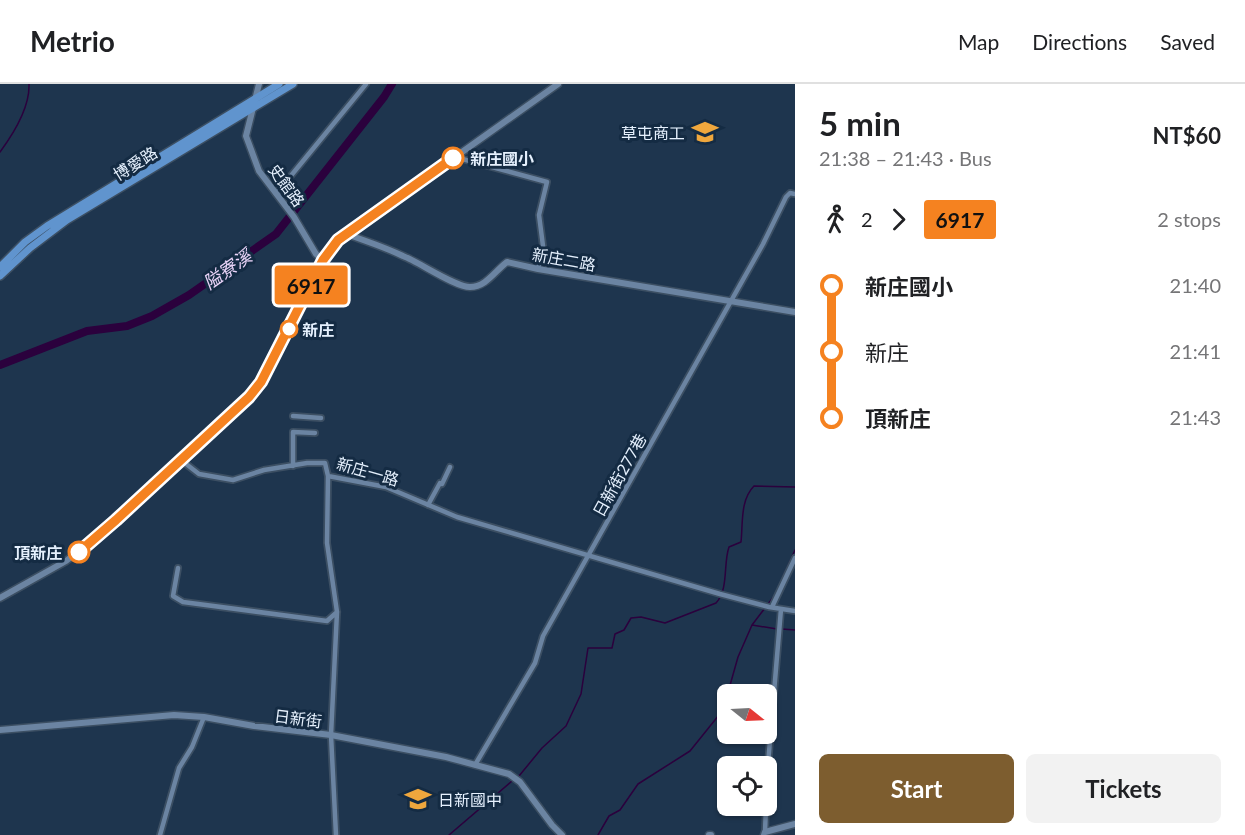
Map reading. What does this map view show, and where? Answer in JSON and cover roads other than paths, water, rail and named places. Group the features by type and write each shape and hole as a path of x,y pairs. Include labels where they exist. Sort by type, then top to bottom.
{"main road":[{"name":"博愛路","path":"0,276 9,262 64,215 279,84"},
{"name":"博愛路","path":"27,245 293,84"},
{"name":"博愛路","path":"0,267 9,262"}],"street":[{"name":"史館路","path":"259,84 246,136 259,171 294,218 316,254 323,260"},
{"path":"277,196 366,84"},
{"path":"0,598 66,561 97,537 249,397 261,382 323,260 338,240 558,84"},
{"path":"454,157 547,182 539,215 543,246 538,269"},
{"name":"日新街277巷","path":"475,765 535,663 543,636 763,244 786,197 790,193 795,194"},
{"name":"新庄二路","path":"347,234 402,255 453,282 469,287 484,284 496,270 507,262 795,312"},
{"path":"292,416 321,418"},
{"path":"293,466 293,432 315,433"},
{"name":"新庄一路","path":"182,460 199,474 232,480 264,470 307,463 325,463 328,476 386,486 457,517 768,607 795,611"},
{"path":"428,505 450,467"},
{"path":"328,476 327,543 337,612 331,735 336,835"},
{"path":"768,607 795,558"},
{"path":"178,568 173,596 183,602 327,621 337,612"},
{"path":"769,756 781,609"},
{"name":"日新街","path":"0,730 174,716 204,717 254,726 331,735 446,757 516,778 562,835"},
{"path":"160,835 179,768 192,747 204,717"},
{"path":"765,816 764,834 795,824"}],"waterway":[{"path":"0,152 24,111 29,84"},
{"name":"隘寮溪","path":"0,365 87,331 127,326 152,316 189,295 276,234 392,84"},
{"path":"519,776 542,748 566,726 581,694 588,648 612,648 615,634 624,630 631,618 641,617 665,623 716,603 723,591 729,547 741,542 746,498 754,486 795,487"},
{"path":"598,835 609,816 620,810 638,784 690,751 723,710 738,657 752,625 775,595 795,550"},
{"path":"752,625 777,629"},
{"path":"782,629 795,630"},
{"path":"449,835 512,781"}],"place":[{"name":"草屯商工","path":"705,132"},
{"name":"新庄國小","path":"453,158"},
{"name":"新庄","path":"289,329"},
{"name":"頂新庄","path":"79,552"},
{"name":"日新國中","path":"418,799"}]}
